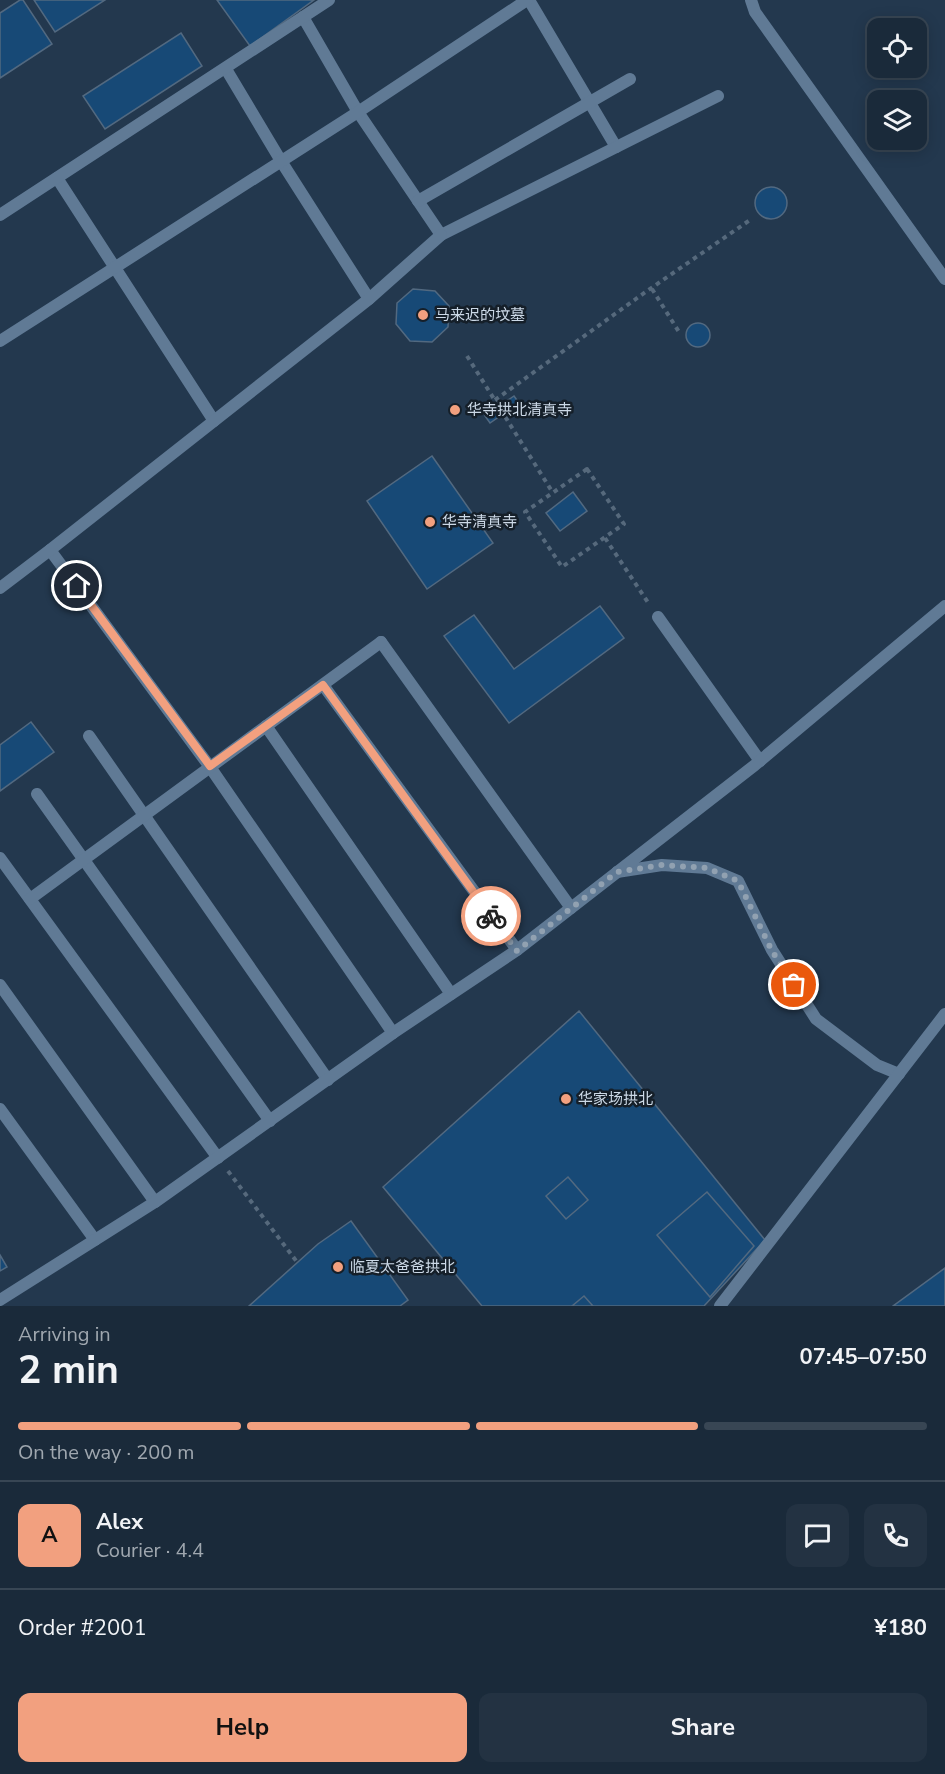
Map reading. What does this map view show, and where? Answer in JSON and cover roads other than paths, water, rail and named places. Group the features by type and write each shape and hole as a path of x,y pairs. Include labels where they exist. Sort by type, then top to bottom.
{"street":[{"path":"0,215 329,0"},
{"path":"0,341 358,112 528,0 616,147"},
{"path":"751,0 754,12 945,279"},
{"path":"303,18 358,112 441,235"},
{"path":"226,69 281,161 369,299"},
{"path":"418,201 630,79"},
{"path":"0,588 369,299 441,235 718,96"},
{"path":"57,178 214,421"},
{"path":"50,550 210,766 393,1033"},
{"path":"0,1300 155,1202 393,1033 517,951 760,761 945,606"},
{"path":"658,617 760,761"},
{"path":"30,899 381,642 572,908"},
{"path":"323,685 517,951"},
{"path":"266,726 451,994"},
{"path":"89,736 328,1080"},
{"path":"37,794 270,1121"},
{"path":"0,858 218,1158"},
{"path":"617,872 662,865 707,868 738,881 772,951 816,1019 877,1065 899,1074"},
{"path":"0,985 155,1202"},
{"path":"720,1306 945,1014"},
{"path":"0,1109 95,1240"}],"place":[{"name":"马来迟的坟墓","path":"423,315"},
{"name":"华寺拱北清真寺","path":"455,410"},
{"name":"华寺清真寺","path":"430,522"},
{"name":"华家场拱北","path":"566,1099"},
{"name":"临夏太爸爸拱北","path":"338,1267"}]}
